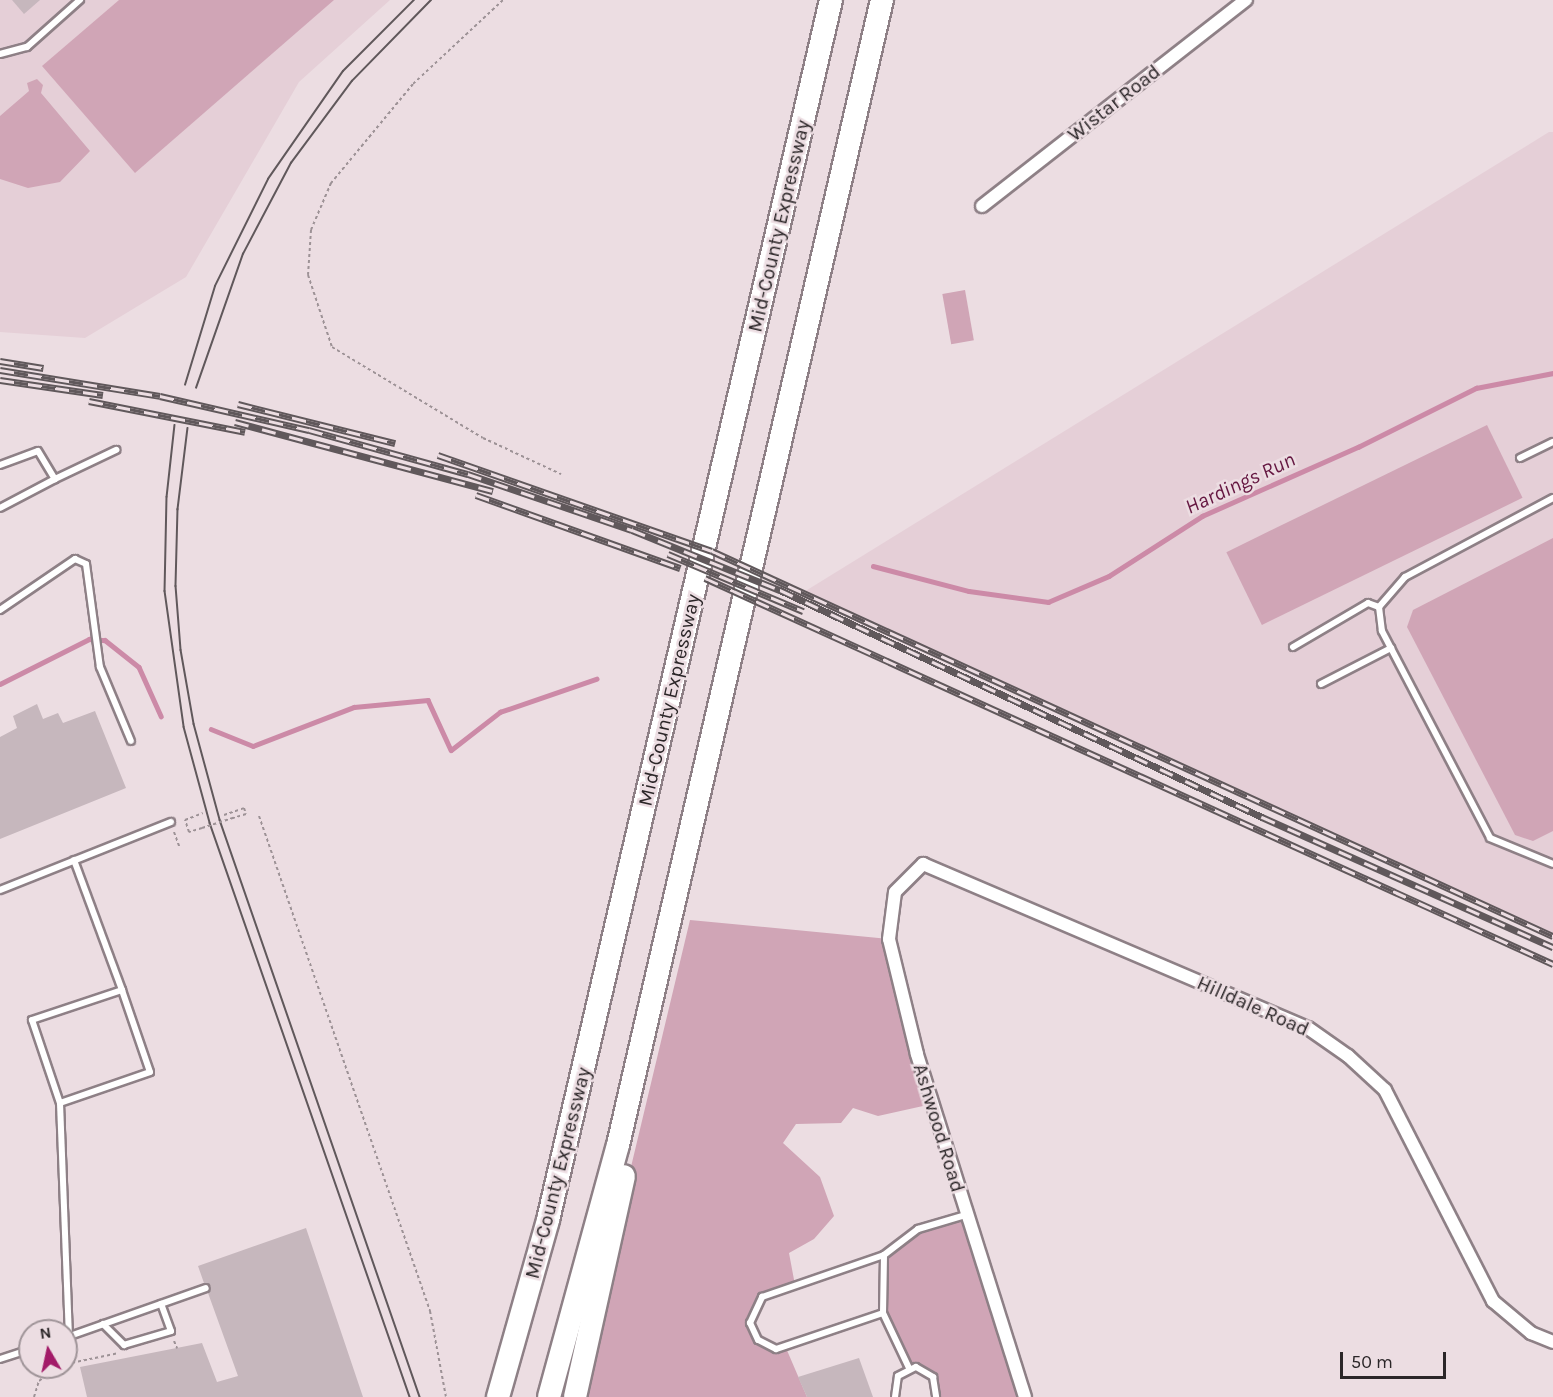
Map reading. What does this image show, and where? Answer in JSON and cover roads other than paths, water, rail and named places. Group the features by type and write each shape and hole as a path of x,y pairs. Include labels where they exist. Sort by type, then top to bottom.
{"highway":[{"name":"Mid-County Expressway","path":"498,1397 548,1220 831,0"},
{"path":"549,1397 582,1289 637,1062 882,0"},
{"path":"575,1397 618,1211 637,1062"}],"street":[{"name":"Wistar Road","path":"982,206 1246,0"},
{"name":"Ashwood Road","path":"923,864 896,892 889,939 916,1054 1025,1397"},
{"name":"Hilldale Road","path":"923,864 1308,1028 1348,1056 1385,1090 1493,1301 1531,1333 1553,1342"}],"lane":[{"path":"0,54 27,47 80,0"},
{"path":"1520,458 1553,442"},
{"path":"0,508 116,450"},
{"path":"0,465 38,451 55,479"},
{"path":"1553,498 1405,577 1379,607 1382,631 1490,838 1553,864"},
{"path":"0,610 75,559 86,564 100,667 131,741"},
{"path":"1293,646 1368,603 1379,607"},
{"path":"1322,684 1391,648"},
{"path":"0,890 171,822"},
{"path":"60,1103 150,1072 74,860"},
{"path":"67,1319 60,1103 32,1020 122,990"},
{"path":"883,1313 776,1349 758,1340 750,1323 762,1297 884,1255 918,1229 966,1215"},
{"path":"884,1255 883,1313 909,1368"},
{"path":"78,1333 206,1288"},
{"path":"103,1324 124,1345 171,1332 161,1304"},
{"path":"0,1359 18,1353"},
{"path":"895,1397 894,1382 909,1368 923,1369 933,1377 936,1397"}],"waterway":[{"name":"Hardings Run","path":"873,566 969,591 1048,602 1109,576 1202,516 1358,447 1476,388 1553,373"},
{"name":"Hardings Run","path":"0,684 89,639 105,640 139,667 161,716"},
{"name":"Hardings Run","path":"211,729 253,746 354,707 428,700 451,750 500,712 596,679"}],"tram line":[{"path":"185,385 215,286 268,179 343,71 414,0"},
{"path":"196,388 243,254 291,163 352,81 431,0"},
{"path":"175,425 167,497 165,591 184,727 210,823 410,1397"},
{"path":"188,428 178,509 176,586 181,650 194,724 220,820 420,1397"}],"railway":[{"path":"0,361 43,368"},
{"path":"0,370 160,396 309,430 468,474 632,530 780,590 1262,817 1553,947"},
{"path":"0,380 103,395"},
{"path":"89,401 245,432"},
{"path":"238,404 395,443"},
{"path":"235,422 493,491"},
{"path":"438,455 712,551 1553,936"},
{"path":"476,495 680,568"},
{"path":"668,554 803,611"},
{"path":"705,578 1553,964"}]}
